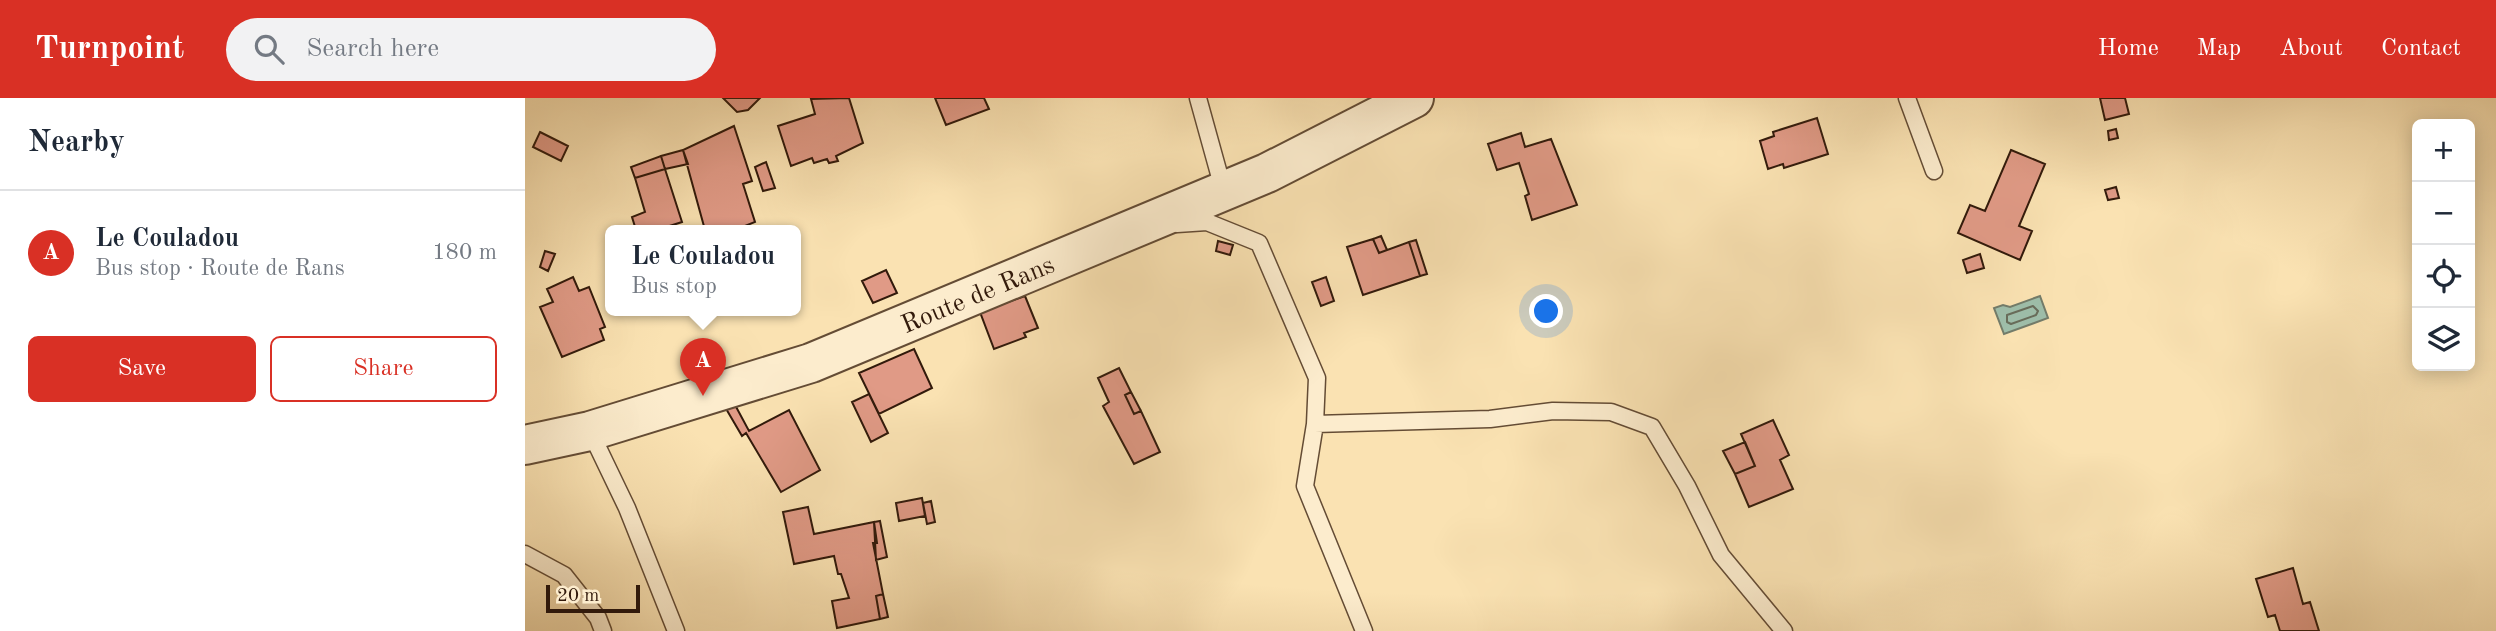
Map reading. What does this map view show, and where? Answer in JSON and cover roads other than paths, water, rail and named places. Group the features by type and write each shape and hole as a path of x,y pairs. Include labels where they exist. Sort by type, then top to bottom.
{"street":[{"name":"Route de Rans","path":"525,445 590,431 811,363 1224,192 1414,98"}],"lane":[{"path":"1198,98 1224,192"},
{"path":"1907,98 1934,171"},
{"path":"1138,227 1207,222 1259,243 1317,378 1315,424 1305,486 1364,631"},
{"path":"1315,424 1490,419 1553,411 1611,412 1653,427 1687,486 1721,555 1784,631"},
{"path":"590,431 627,508 676,631"},
{"path":"525,554 564,575 598,618 603,631"}],"water":[{"path":"2040,296 2048,318 2004,334 1994,308 2003,305 2010,307"}],"place":[{"name":"Le Couladou","path":"703,396"}]}
